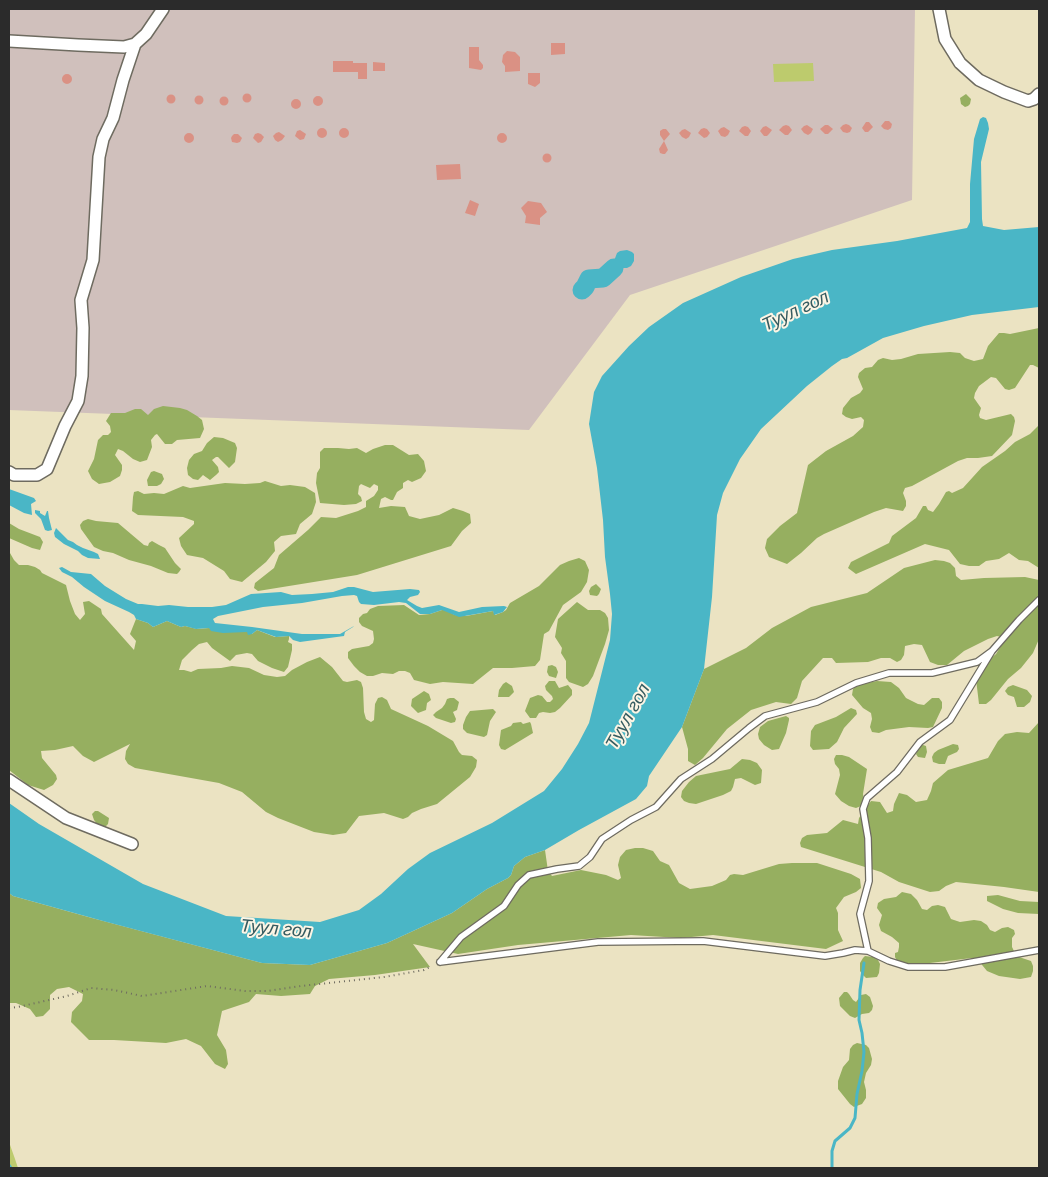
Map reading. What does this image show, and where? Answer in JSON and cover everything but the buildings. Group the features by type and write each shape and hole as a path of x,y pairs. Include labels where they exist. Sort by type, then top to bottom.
{"street":[{"path":"9,41 124,47 135,44 146,34 163,9"},
{"path":"940,9 945,39 960,63 978,80 1028,101 1034,99 1039,94"},
{"path":"9,472 14,475 37,475 47,469 78,402 82,376 81,300 93,260 99,157 102,139 113,118 135,44"},
{"path":"9,780 66,818 132,844"}],"lane":[{"path":"868,951 860,914 868,881 868,838 863,809 867,798 897,772 920,742 950,720 992,651 1039,600"},
{"path":"440,962 460,937 504,906 518,885 529,874 579,866 590,857 602,839 631,820 656,807 681,779 712,759 765,716 818,702 856,683 889,672 932,673 977,662 992,651"},
{"path":"440,962 598,942 703,941 825,956 843,954 855,950 868,951 908,967 945,967 1039,950"}],"path":[{"path":"9,1008 18,1008 91,988 114,990 142,996 207,986 245,991 268,991 414,972 424,970 440,962"}],"shaded area":[{"path":"9,9 915,9 912,200 630,295 529,430 9,410"}],"green space":[{"path":"813,63 814,81 774,82 773,64"},
{"path":"966,94 971,99 970,104 965,107 961,104 960,98"},
{"path":"1039,328 1039,368 1030,365 1015,388 1005,389 996,378 991,377 979,386 975,393 974,398 981,408 980,418 986,420 1011,414 1014,417 1012,435 992,456 967,458 958,461 905,488 903,493 906,506 903,511 886,508 824,534 787,564 769,557 765,548 767,539 797,513 808,465 826,451 853,436 863,427 864,420 861,417 852,419 842,414 843,408 851,398 863,389 858,377 859,373 865,368 872,367 878,360 883,358 901,359 918,354 950,352 960,353 965,358 974,361 983,359 988,346 999,333 1010,334"},
{"path":"163,406 187,410 202,420 204,429 200,438 177,440 172,444 165,444 157,434 151,440 152,447 147,460 140,462 118,449 115,455 122,465 120,476 110,482 99,484 92,479 88,471 94,459 98,440 103,435 108,435 111,432 110,426 106,421 111,413 125,413 141,409 148,415 154,409"},
{"path":"1038,426 1039,568 1028,561 1019,560 1009,553 999,559 986,561 979,566 969,566 960,564 949,550 925,544 856,574 848,568 851,562 889,543 892,536 916,518 923,506 926,506 928,510 933,512 946,492 952,493 963,488 982,467 1015,442 1030,434"},
{"path":"214,437 223,438 235,443 237,448 235,462 229,468 216,457 212,460 218,467 219,472 216,475 210,480 203,475 198,480 193,479 188,475 189,460 194,454 202,451"},
{"path":"385,445 393,445 409,455 418,454 424,461 426,471 421,478 412,482 408,480 403,483 403,488 397,492 393,500 385,497 381,499 379,508 391,506 405,507 409,516 420,519 439,515 453,508 470,514 471,523 462,531 451,546 357,575 258,591 254,588 255,583 274,568 279,555 321,517 336,518 358,511 366,507 366,501 374,496 378,490 378,486 374,484 370,488 361,484 358,494 362,501 356,504 320,503 316,483 317,473 320,468 320,452 324,448 357,448 366,453"},
{"path":"154,471 162,474 164,479 157,486 148,486 147,480 151,472"},
{"path":"265,481 281,486 305,487 315,493 316,502 312,514 300,524 296,534 281,536 274,542 275,551 266,562 242,582 230,579 224,571 203,558 187,555 181,546 179,538 194,524 194,521 183,517 138,515 132,511 134,492 138,491 144,494 164,494 183,486 190,488 225,483 245,484"},
{"path":"88,519 118,523 144,545 148,546 152,541 165,548 181,569 177,574 168,573 94,547 80,525"},
{"path":"9,523 40,537 43,542 40,550 9,538"},
{"path":"9,553 19,565 35,567 42,573 66,585 75,614 80,620 85,614 83,602 89,601 101,609 102,614 134,650 136,641 130,634 136,619 153,627 167,621 181,627 197,629 248,631 248,634 252,634 257,630 275,637 289,636 288,642 292,644 292,650 288,667 284,672 258,661 252,654 236,655 230,661 207,642 199,644 182,660 179,670 191,672 198,669 232,666 249,668 264,675 277,677 285,676 292,670 320,657 332,667 343,681 357,680 361,682 366,719 371,722 374,720 375,704 378,698 382,697 387,700 391,709 428,726 453,741 462,755 472,756 477,760 476,767 470,777 437,804 421,809 403,819 384,813 359,816 346,833 333,835 314,832 278,818 266,812 242,792 219,783 135,768 128,764 125,759 126,751 130,744 94,762 83,756 73,746 41,751 42,758 56,775 57,779 53,785 44,790 28,785 9,770"},
{"path":"579,558 585,561 589,570 587,582 581,592 563,605 549,631 544,634 540,660 535,666 493,668 473,684 443,682 430,684 414,680 410,673 405,671 367,676 360,672 348,658 348,652 352,649 369,646 373,643 373,631 362,626 359,622 359,618 370,609 378,606 404,605 419,615 445,610 455,615 466,616 493,611 495,615 503,612 510,603 539,586 560,565"},
{"path":"935,560 950,563 955,568 956,576 961,580 1025,577 1039,580 1039,639 1033,653 991,700 986,704 979,704 976,679 980,667 996,654 1004,641 1001,637 997,636 964,651 947,665 938,665 930,662 922,645 914,644 905,646 904,655 897,662 890,658 881,658 868,662 836,663 832,658 823,658 802,681 797,698 791,704 776,702 751,710 727,729 695,765 688,761 688,749 682,727 704,669 746,648 772,628 811,607 867,593 904,568"},
{"path":"596,584 601,589 599,594 597,596 590,595 591,587"},
{"path":"577,602 588,610 600,610 605,613 608,618 609,630 593,676 588,684 583,687 569,682 566,678 566,661 561,653 562,648 555,637 558,619"},
{"path":"548,666 556,667 558,672 556,678 549,676 547,672"},
{"path":"549,681 555,681 559,688 568,685 572,690 572,695 555,712 543,712 539,713 536,718 530,718 525,711 530,698 538,695 542,696 547,702 553,699 545,686"},
{"path":"877,681 891,682 899,688 906,698 918,704 924,705 932,698 939,698 942,702 942,708 933,727 909,727 886,730 879,733 872,732 870,727 871,713 863,708 852,695 853,689 857,685"},
{"path":"506,682 512,686 514,692 509,697 498,697 499,690"},
{"path":"1013,685 1027,690 1032,696 1030,702 1024,707 1017,707 1014,697 1008,695 1005,691"},
{"path":"424,691 429,694 431,700 427,703 426,710 418,713 411,706 412,699"},
{"path":"450,698 454,698 459,702 457,710 453,712 456,719 455,722 451,723 436,718 433,715"},
{"path":"851,708 856,710 857,714 844,728 837,742 829,749 813,750 810,746 811,731 815,725 836,717"},
{"path":"493,709 496,712 490,721 487,735 484,737 467,733 463,729 466,717 470,711"},
{"path":"786,716 789,720 786,733 779,749 772,750 759,739 760,727 768,721"},
{"path":"521,722 523,724 530,722 533,733 505,750 501,749 499,745 501,730 511,726 513,723"},
{"path":"1039,722 1039,892 956,882 939,891 930,892 899,882 881,872 801,847 802,838 807,835 827,833 843,820 858,824 859,818 871,801 880,802 887,813 893,811 899,793 907,795 916,802 927,800 933,783 948,770 988,758 998,741 1005,734 1029,733"},
{"path":"920,744 926,746 925,758 918,757 916,754"},
{"path":"953,744 958,745 959,749 948,756 945,764 933,762 932,757 934,753"},
{"path":"836,755 849,757 867,769 863,794 864,801 861,806 856,808 849,806 835,794 840,775 834,759"},
{"path":"742,759 757,763 762,770 761,783 755,785 741,778 735,779 731,791 696,804 684,801 681,797 682,791 696,776 730,769"},
{"path":"95,811 109,818 108,824 105,827 98,825 94,820 92,814"},
{"path":"635,848 653,851 660,861 669,865 679,883 690,889 712,886 726,880 730,875 743,875 779,864 792,863 817,863 851,874 860,879 861,888 844,897 836,908 838,913 838,930 843,941 826,949 713,935 681,938 631,935 518,945 458,954 413,944 430,967 329,979 315,986 310,994 281,996 256,994 249,1002 222,1011 217,1035 226,1050 228,1064 225,1069 215,1064 201,1046 186,1039 166,1043 89,1040 71,1022 72,1012 82,1001 83,994 69,987 57,989 50,995 50,1009 43,1016 36,1017 30,1009 16,1003 9,1003 9,893 13,896 92,918 262,963 310,965 387,943 452,913 487,889 508,878 514,866 525,857 545,850 548,871 552,876 581,870 606,875 618,880 621,878 618,865 620,857 626,850"},
{"path":"902,892 911,894 922,909 927,910 932,906 938,905 945,907 951,919 960,922 981,921 990,930 995,932 1008,927 1014,930 1012,947 1019,957 1031,961 1033,971 1031,977 1020,979 999,976 987,971 978,960 972,958 913,965 897,961 895,953 898,952 899,943 881,931 879,925 882,915 877,908 878,903 884,899 896,897"},
{"path":"998,895 1020,901 1039,902 1039,914 1018,913 1003,909 987,901 987,896"},
{"path":"865,956 878,960 880,964 877,977 866,978 860,971 860,963"},
{"path":"844,992 847,992 856,1002 861,995 866,994 870,997 873,1006 872,1010 855,1018 850,1016 840,1006 839,998"},
{"path":"857,1043 866,1045 869,1048 872,1059 864,1082 866,1098 862,1104 854,1107 838,1089 838,1081 843,1067 849,1060 850,1049"},
{"path":"9,1142 15,1159 18,1168 9,1168"}],"water":[{"name":"Туул гол","path":"986,118 989,129 981,162 983,226 1004,230 1039,227 1039,307 972,315 883,338 832,366 807,386 761,429 740,459 723,493 717,515 712,597 704,669 682,727 649,776 647,786 636,799 545,850 525,857 514,866 508,878 487,889 452,913 387,943 310,965 262,963 103,921 13,896 9,893 9,803 39,824 143,884 226,916 320,922 359,910 430,853 492,823 544,791 562,769 589,723 610,640 612,614 605,557 603,520 597,468 589,424 594,392 602,376 649,327 683,303 741,277 793,259 832,250 897,241 967,228 970,222 970,184 974,139 980,119"},
{"path":"627,250 634,254 634,261 631,266 627,268 614,268 617,253"},
{"path":"9,489 34,498 36,501 31,504 32,515 9,505"},
{"path":"35,510 40,511 45,516 48,511 52,530 45,530"},
{"path":"56,528 68,540 98,554 100,559 88,558 64,544 55,537"},
{"path":"62,567 71,572 91,574 105,586 138,604 158,606 212,607 226,605 251,594 281,592 292,595 312,594 354,587 373,592 419,590 418,595 407,600 422,608 439,605 459,612 482,607 507,607 503,612 494,615 493,611 459,617 442,610 430,614 420,614 406,603 361,604 357,596 354,595 263,607 218,616 213,619 215,623 302,634 340,634 354,626 345,632 344,636 300,642 293,640 289,636 276,637 257,630 248,635 247,632 223,633 211,631 209,628 181,627 167,621 153,627 136,619 129,612 105,601 62,572 59,568"}],"waterway":[{"path":"582,290 589,279 603,278 614,268"},
{"path":"832,1168 832,1151 835,1141 850,1128 855,1118 864,1052 859,1020 860,990 864,963"}]}
